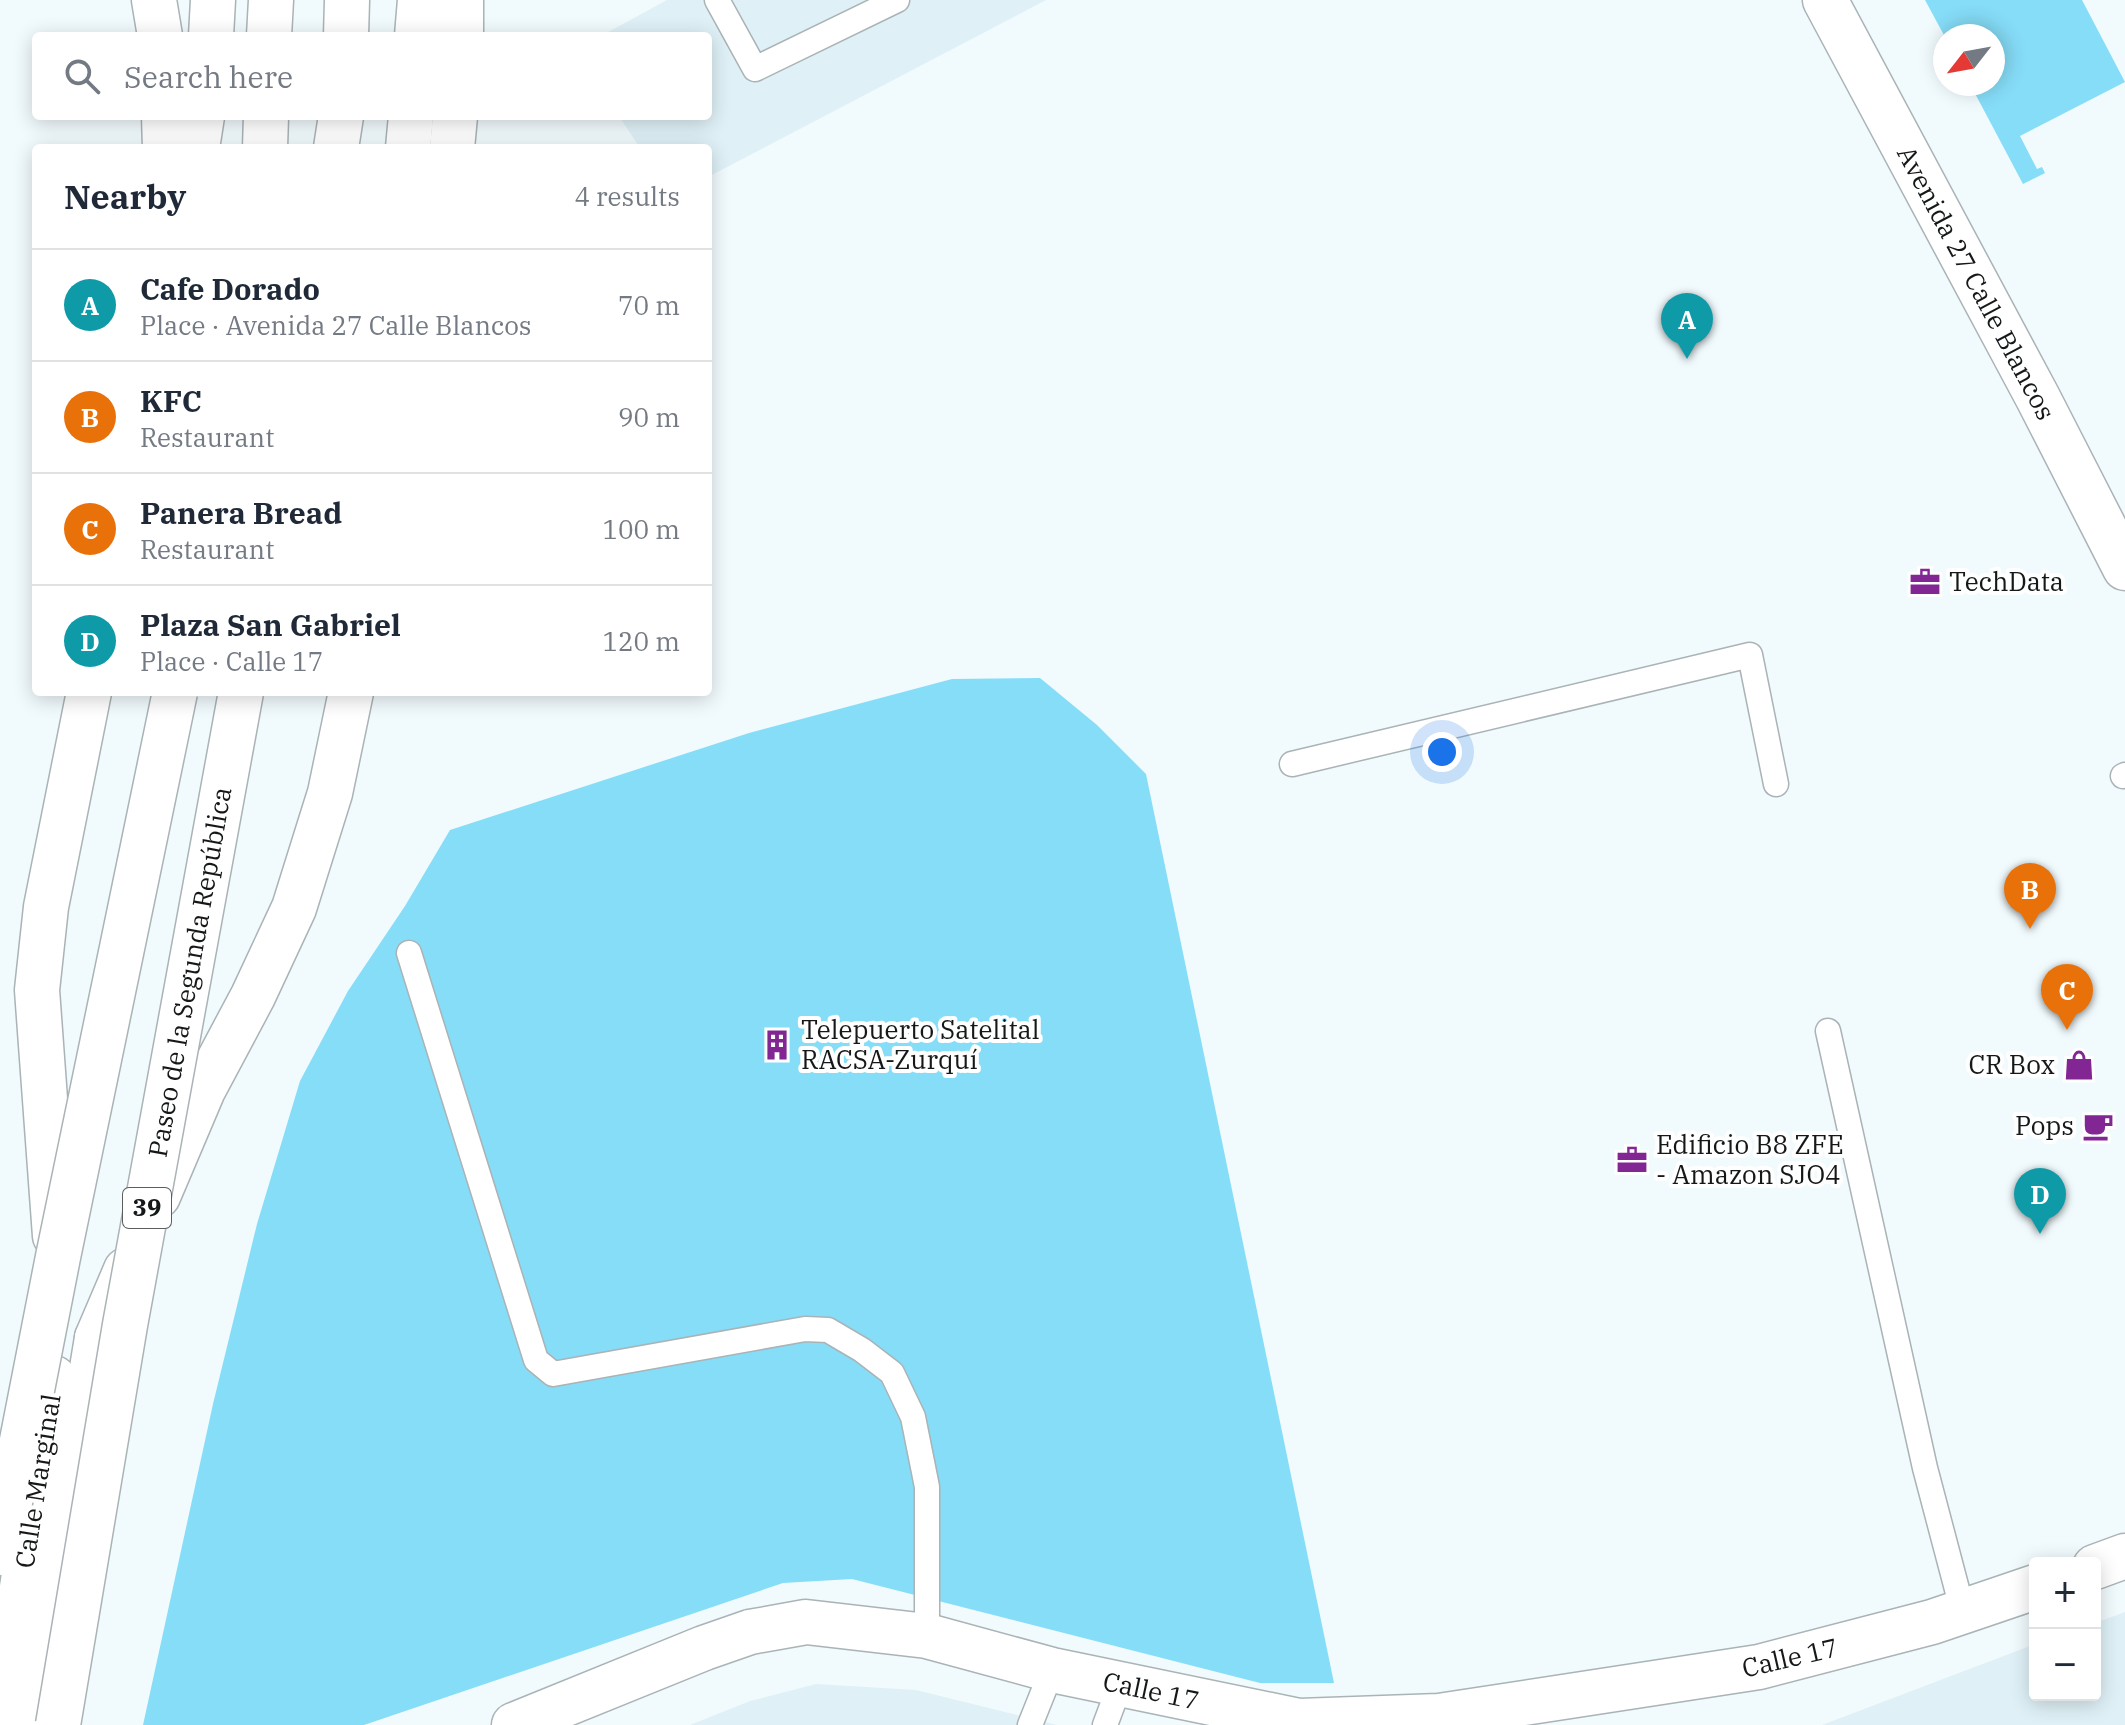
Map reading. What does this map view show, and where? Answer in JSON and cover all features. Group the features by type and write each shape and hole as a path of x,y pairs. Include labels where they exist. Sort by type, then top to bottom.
{"main road":[{"path":"154,0 159,32"},
{"path":"211,32 213,0"},
{"path":"269,32 271,0"},
{"path":"346,32 347,0"},
{"path":"417,32 420,0"},
{"path":"461,0 461,32"},
{"name":"Avenida 27 Calle Blancos","path":"1825,0 2038,398 2125,568"},
{"path":"164,120 165,144"},
{"path":"198,144 201,120"},
{"path":"265,144 266,120"},
{"path":"337,144 340,120"},
{"path":"408,144 411,120"},
{"path":"452,144 455,120"},
{"path":"79,1335 49,1126 37,990 46,907 88,696"},
{"path":"0,1553 52,1284 174,696"},
{"name":"Paseo de la Segunda República","path":"58,1725 125,1325 240,696"},
{"path":"79,1335 253,996 294,908 330,793 350,696"},
{"name":"Calle Marginal","path":"1,1725 79,1335"},
{"name":"Calle Marginal","path":"33,1725 79,1335"},
{"path":"2101,1565 2125,1556"},
{"name":"Calle 17","path":"514,1725 750,1632 806,1622 927,1636 1052,1670 1299,1721 1439,1716 1759,1667 1963,1612 2029,1589"}],"lane":[{"path":"717,0 755,69 897,0"},
{"path":"1292,764 1750,655 1776,784"},
{"path":"409,953 536,1360 553,1374 805,1329 828,1330 862,1350 892,1373 913,1417 927,1487 927,1636"},
{"path":"1828,1031 1922,1452 1963,1612"},
{"path":"1030,1725 1052,1670"},
{"path":"1105,1725 1120,1685"}],"shaded area":[{"path":"667,0 1046,0 712,175 712,144 637,144 622,120 712,120 712,32 608,32"},
{"path":"1925,0 2082,0 2125,82 2020,136 2037,169 2042,167 2045,173 2023,184 1976,96 2005,96 2005,24 1938,24"},
{"path":"1040,678 1097,725 1146,774 1334,1683 1260,1683 852,1579 783,1583 364,1725 143,1725 213,1404 257,1224 300,1081 348,991 405,906 450,830 749,733 952,679"},
{"path":"2125,1612 2125,1725 1822,1725 2029,1646 2029,1701 2101,1701 2101,1621"},
{"path":"816,1684 916,1690 1057,1725 690,1725 750,1701"}],"place":[{"name":"Cafe Dorado","path":"1687,359"},
{"name":"TechData","path":"1925,582"},
{"name":"KFC","path":"2030,929"},
{"name":"Panera Bread","path":"2067,1030"},
{"name":"Telepuerto Satelital RACSA-Zurquí","path":"777,1045"},
{"name":"CR Box","path":"2079,1065"},
{"name":"Pops","path":"2098,1126"},
{"name":"Edificio B8 ZFE - Amazon SJO4","path":"1632,1160"},
{"name":"Plaza San Gabriel","path":"2040,1234"}]}
